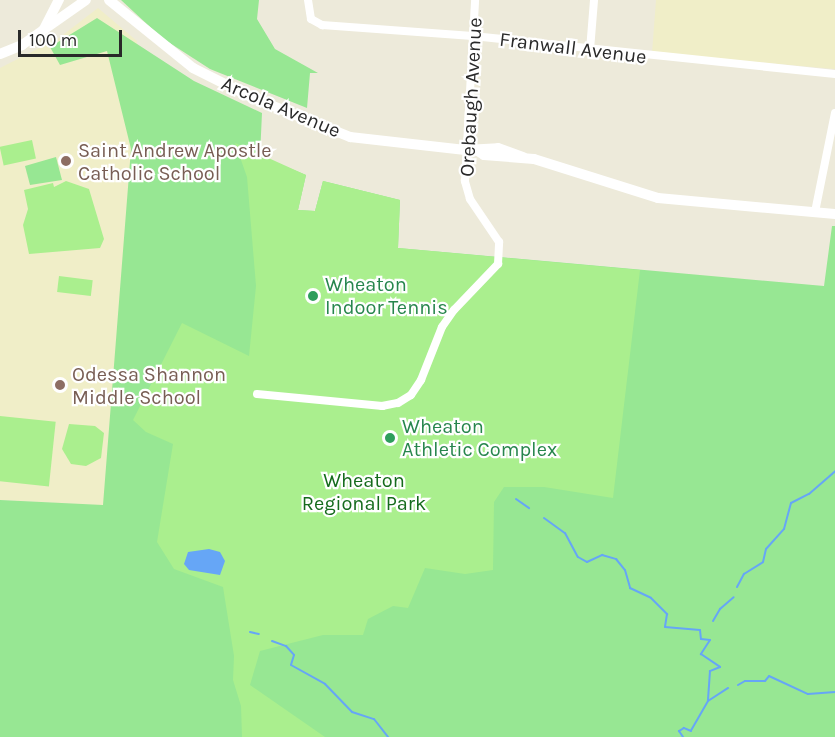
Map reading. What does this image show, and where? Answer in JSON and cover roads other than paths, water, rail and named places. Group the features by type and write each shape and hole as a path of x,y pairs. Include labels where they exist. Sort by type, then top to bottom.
{"street":[{"path":"43,32 59,0"},
{"path":"0,54 43,32 86,0"},
{"name":"Arcola Avenue","path":"109,0 193,68 254,98 350,137 478,151 484,155 523,157 658,198 835,214"},
{"name":"Franwall Avenue","path":"308,0 311,19 322,25 473,36 835,74"},
{"name":"Orebaugh Avenue","path":"257,394 382,406 411,395 450,316 498,264 499,242 470,199 465,181 475,0"},
{"path":"590,50 594,0"},
{"path":"815,212 835,113"}],"water":[{"path":"209,549 220,552 225,561 220,575 189,570 184,564 188,552"}],"waterway":[{"path":"737,587 744,574 763,562 766,549 784,529 791,503 809,494 835,471"},
{"path":"516,499 529,508"},
{"path":"544,518 565,533 578,557 587,562 602,555 616,559 625,570 630,588 651,598 667,614 665,627 700,630 701,639 710,640 701,654 720,667 710,671 708,701 691,731 684,728 679,731 683,737"},
{"path":"713,621 720,609 734,597"},
{"path":"250,632 259,634"},
{"path":"272,641 286,646 294,655 291,665 325,684 352,712 374,719 388,737"},
{"path":"738,685 745,681 765,681 769,676 808,694 835,692"},
{"path":"708,701 728,688"}],"place":[{"name":"Saint Andrew Apostle Catholic School","path":"66,161"},
{"name":"Wheaton Indoor Tennis","path":"313,296"},
{"name":"Odessa Shannon Middle School","path":"60,385"},
{"name":"Wheaton Athletic Complex","path":"390,438"}],"park label":[{"name":"Wheaton Regional Park","path":"364,492"}]}
